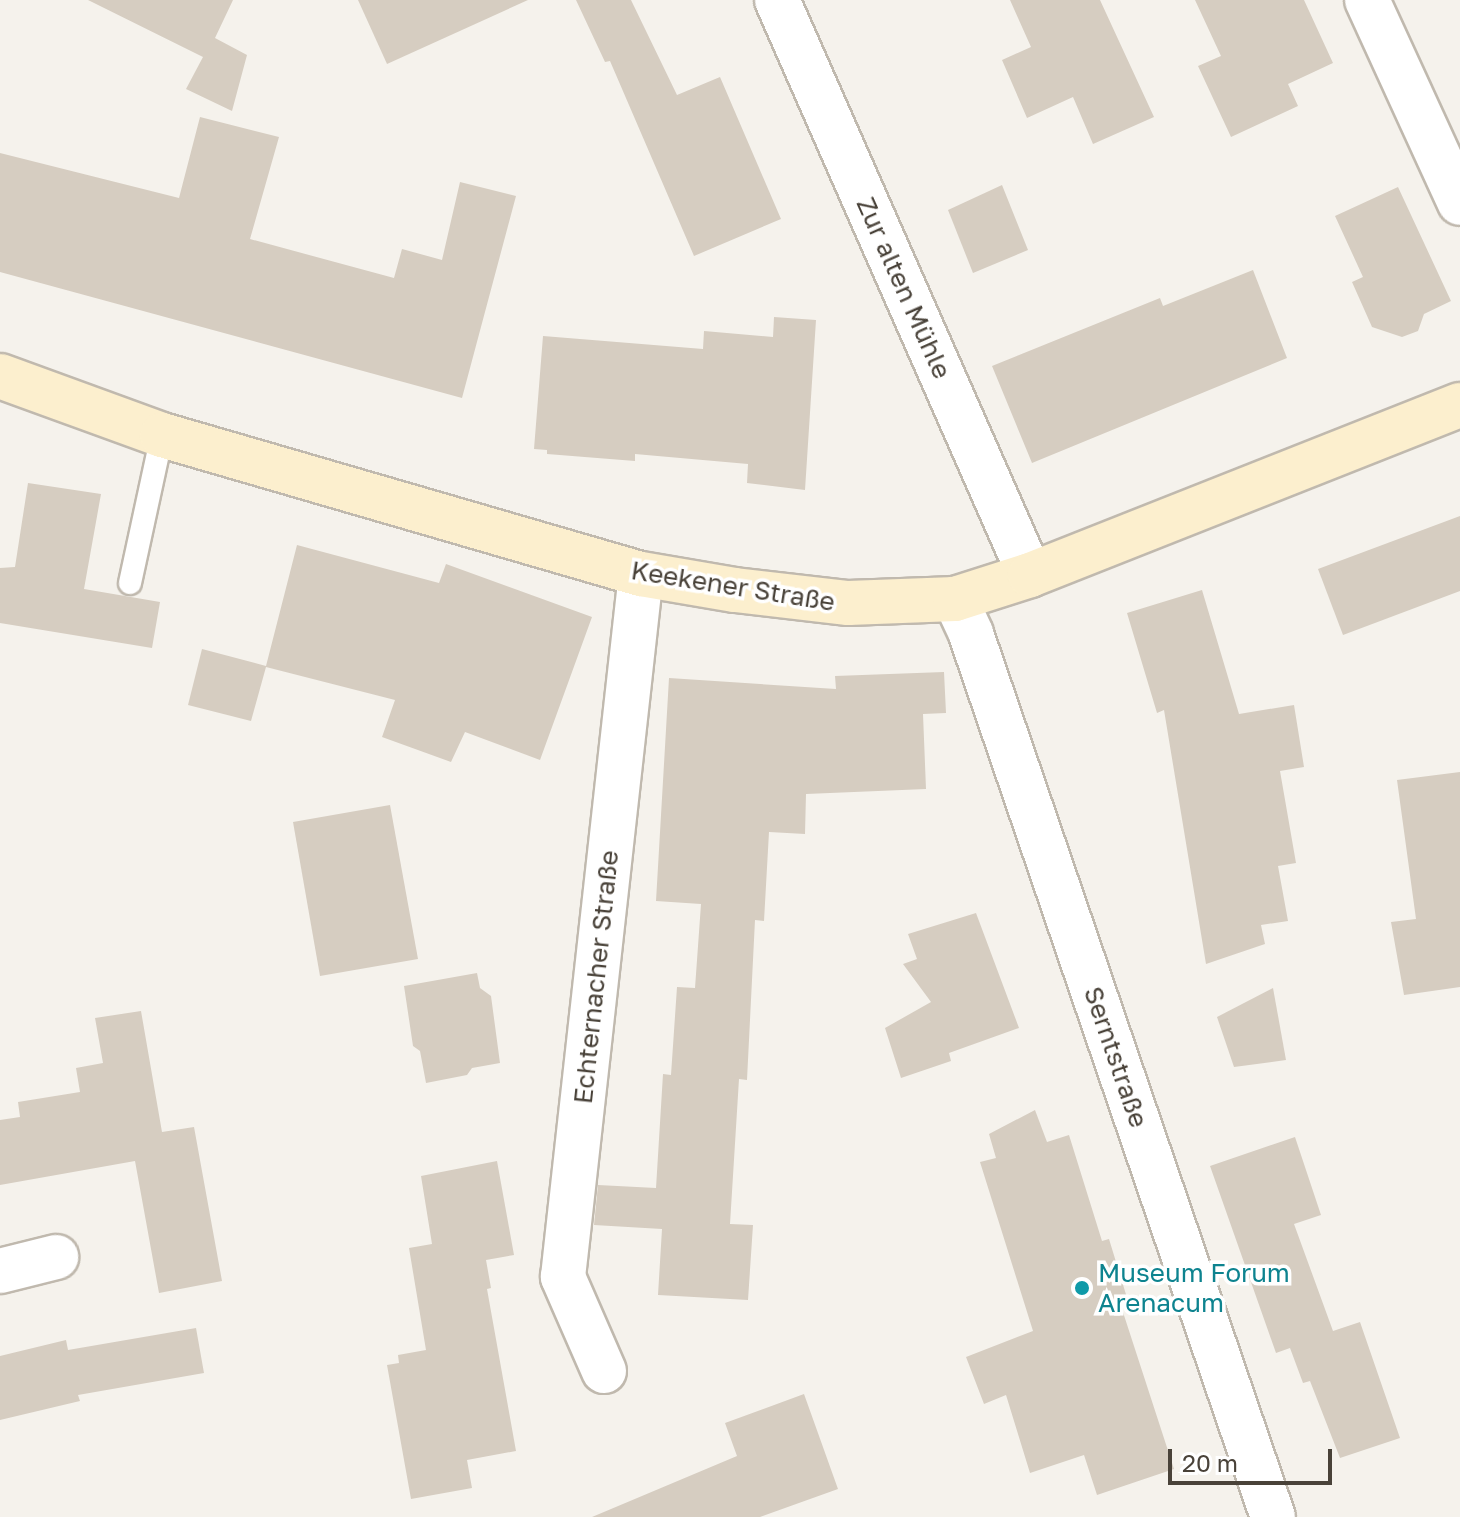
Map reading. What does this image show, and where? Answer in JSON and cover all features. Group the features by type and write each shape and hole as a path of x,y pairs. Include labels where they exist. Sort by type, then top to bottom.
{"main road":[{"name":"Keekener Straße","path":"0,376 162,435 641,574 735,590 848,603 955,599 1030,575 1460,405"}],"street":[{"name":"Zur alten Mühle","path":"777,0 1030,575"},
{"path":"1367,0 1460,203"},
{"name":"Echternacher Straße","path":"604,1371 563,1277 641,574"},
{"name":"Serntstraße","path":"955,599 971,634 1273,1517"},
{"path":"0,1271 56,1257"}],"lane":[{"path":"130,583 162,435"}],"building":[{"path":"88,0 233,0 215,38 247,55 232,111 186,89 203,57"},
{"path":"358,0 528,0 387,64"},
{"path":"576,0 631,0 677,95 720,77 781,219 694,256 610,61 605,62"},
{"path":"1010,0 1100,0 1154,117 1093,144 1073,97 1027,118 1002,60 1031,47"},
{"path":"1195,0 1304,0 1333,63 1288,84 1298,106 1231,137 1198,66 1221,56"},
{"path":"200,117 279,137 250,239 394,278 402,249 442,260 460,182 516,196 462,398 0,272 0,153 179,198"},
{"path":"1002,185 1028,250 973,273 948,210"},
{"path":"1398,187 1451,301 1424,314 1418,331 1402,337 1372,327 1352,282 1363,277 1335,216"},
{"path":"1253,270 1287,358 1032,463 992,366 1160,298 1163,306"},
{"path":"774,317 816,320 805,490 747,483 748,464 635,454 635,461 547,454 547,450 534,449 543,336 703,349 704,331 773,337"},
{"path":"28,483 101,494 84,589 160,602 152,648 0,623 0,568 15,567"},
{"path":"1460,516 1460,591 1343,635 1318,569"},
{"path":"297,545 439,583 446,564 592,617 540,760 465,732 451,762 382,737 395,700 266,667 251,721 188,705 202,649 266,666"},
{"path":"1202,590 1239,714 1294,705 1304,767 1280,771 1296,863 1278,866 1288,921 1261,925 1265,944 1206,964 1164,710 1157,713 1127,613"},
{"path":"944,672 946,713 923,714 926,789 806,794 805,834 769,832 764,921 755,920 747,1080 739,1079 730,1224 753,1225 748,1300 658,1295 662,1229 594,1225 598,1185 656,1188 663,1074 671,1075 677,987 695,988 701,904 656,901 669,678 836,689 835,676"},
{"path":"1460,772 1460,987 1404,995 1391,922 1416,919 1397,780"},
{"path":"390,805 418,959 320,976 293,822"},
{"path":"976,913 1019,1028 949,1053 951,1061 901,1078 885,1028 931,1002 903,964 917,959 908,934"},
{"path":"477,973 480,988 491,996 500,1063 472,1068 467,1075 426,1083 420,1051 413,1046 404,986"},
{"path":"1273,988 1286,1060 1234,1067 1217,1017"},
{"path":"141,1011 162,1132 194,1127 222,1281 159,1293 135,1161 0,1185 0,1120 20,1117 18,1102 80,1092 76,1068 103,1063 95,1018"},
{"path":"1035,1110 1047,1142 1069,1135 1102,1241 1109,1239 1128,1301 1120,1303 1174,1469 1097,1495 1084,1455 1030,1473 1006,1395 984,1404 966,1357 1033,1331 980,1162 996,1158 989,1134"},
{"path":"1295,1137 1321,1215 1294,1224 1333,1331 1360,1322 1400,1438 1340,1458 1310,1381 1303,1383 1290,1348 1276,1353 1210,1166"},
{"path":"497,1161 514,1255 486,1260 491,1288 487,1289 516,1451 467,1460 472,1488 411,1499 387,1365 399,1363 398,1355 426,1350 409,1248 432,1244 421,1176"},
{"path":"196,1328 204,1373 78,1395 80,1401 0,1420 0,1356 66,1340 68,1350"},
{"path":"804,1394 838,1489 760,1517 592,1517 737,1456 725,1423"}],"place":[{"name":"Museum Forum Arenacum","path":"1082,1288"}]}
